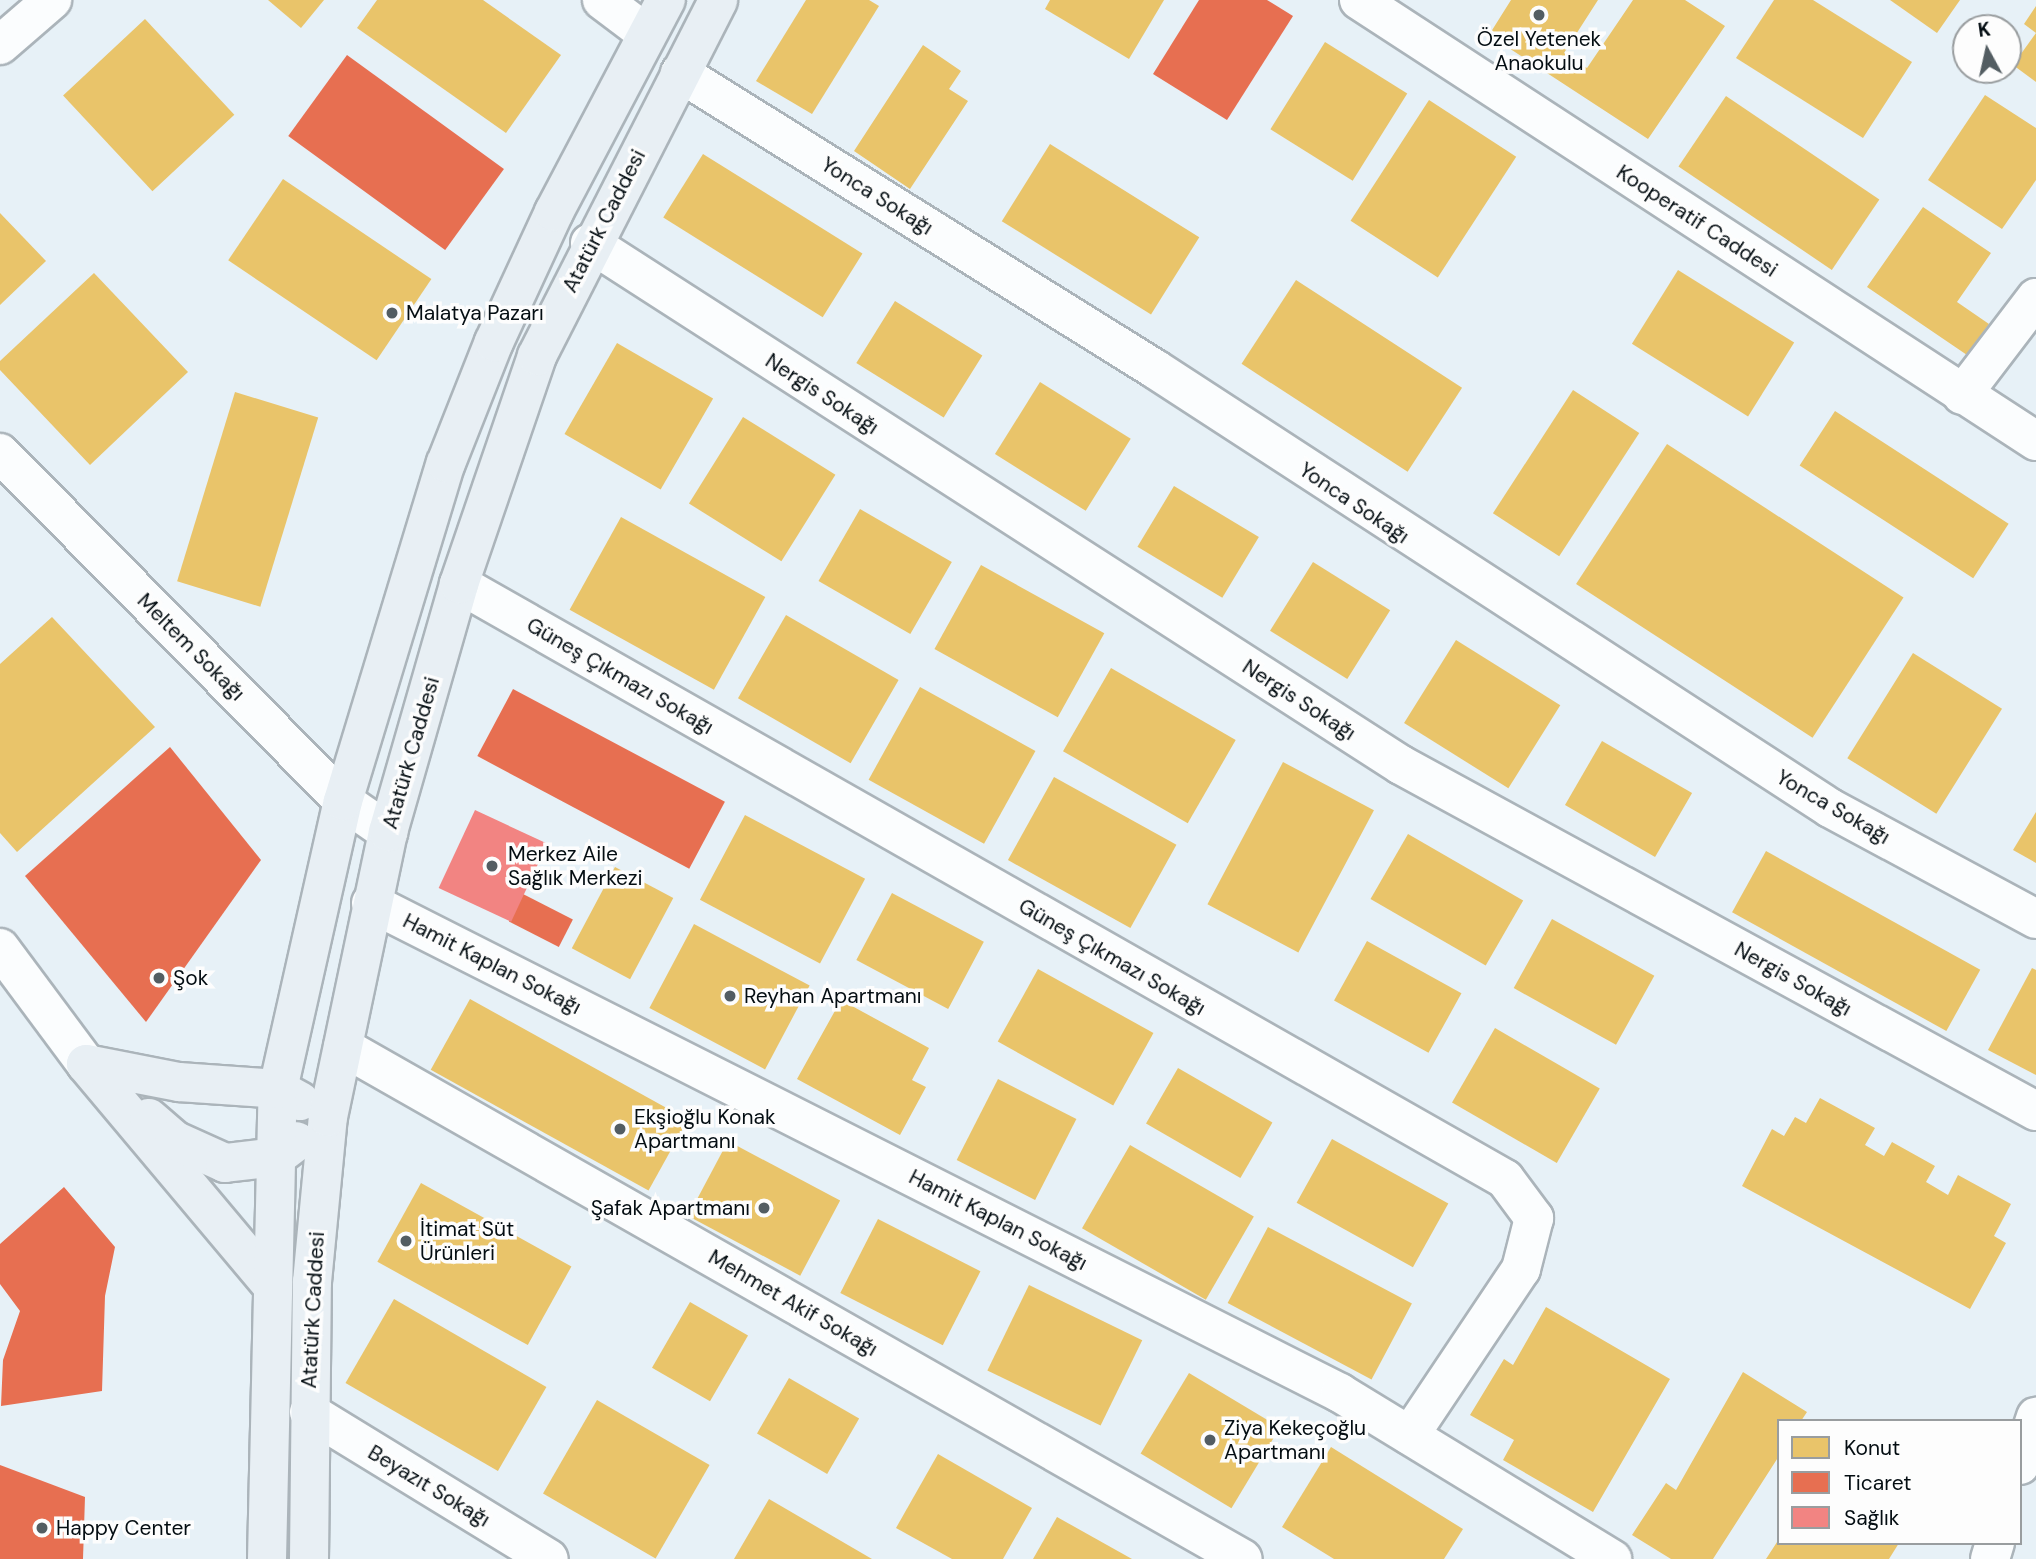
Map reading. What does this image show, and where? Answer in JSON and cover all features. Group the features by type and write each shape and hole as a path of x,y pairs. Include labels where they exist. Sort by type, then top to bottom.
{"main road":[{"name":"Atatürk Caddesi","path":"267,1559 278,1089 343,801 451,451 554,212 646,33 666,0"},
{"name":"Atatürk Caddesi","path":"309,1559 312,1282 328,1117 388,832 459,584 537,356 590,243 718,0"},
{"path":"86,1064 179,1082 278,1089 328,1117 276,1157 225,1163 174,1140 86,1064"},
{"path":"86,1064 272,1286"}],"street":[{"path":"0,45 52,0"},
{"path":"602,0 646,33"},
{"name":"Kooperatif Caddesi","path":"1359,0 2036,441"},
{"name":"Yonca Sokağı","path":"680,73 1155,369 1830,808 2036,919"},
{"name":"Nergis Sokağı","path":"590,243 1401,765 2036,1111"},
{"path":"1962,395 2036,298"},
{"name":"Meltem Sokağı","path":"0,453 343,801 388,832"},
{"name":"Güneş Çıkmazı Sokağı","path":"459,584 1505,1179 1534,1218 1521,1269 1410,1436"},
{"name":"Hamit Kaplan Sokağı","path":"371,903 1340,1392 1612,1559"},
{"path":"0,948 86,1064"},
{"name":"Mehmet Akif Sokağı","path":"343,1047 1243,1559"},
{"name":"Beyazıt Sokağı","path":"309,1412 549,1559"},
{"path":"2022,1459 2036,1417"}],"building: Konut":[{"path":"268,0 324,0 301,28"},
{"path":"377,0 483,0 561,55 506,133 357,28"},
{"path":"806,0 869,0 879,6 812,114 756,81"},
{"path":"1050,0 1164,0 1129,59 1045,9"},
{"path":"1511,0 1598,0 1564,53 1587,68 1633,0 1685,0 1725,26 1648,139 1489,35"},
{"path":"1774,0 1813,0 1912,62 1863,138 1736,58"},
{"path":"1890,0 1960,0 1937,33"},
{"path":"2036,6 2036,33 2024,24"},
{"path":"145,19 234,115 152,191 63,95"},
{"path":"2036,33 2036,82 2022,72 2022,52"},
{"path":"1325,42 1407,93 1353,181 1270,129"},
{"path":"923,45 961,71 949,89 968,101 910,189 854,151"},
{"path":"1985,95 2036,128 2036,180 2002,229 1928,180"},
{"path":"1726,96 1879,199 1832,270 1678,166"},
{"path":"1429,100 1516,157 1438,277 1351,221"},
{"path":"1050,144 1199,237 1151,314 1002,221"},
{"path":"703,154 862,254 823,317 663,218"},
{"path":"283,179 431,279 377,360 228,260"},
{"path":"1923,207 1991,253 1957,302 1989,324 1967,355 1867,287"},
{"path":"0,213 46,261 0,305"},
{"path":"1678,270 1794,343 1748,416 1632,344"},
{"path":"94,273 188,372 90,465 0,370 0,361"},
{"path":"1296,280 1462,388 1408,472 1242,364"},
{"path":"895,301 982,356 944,417 856,363"},
{"path":"617,343 713,398 661,489 564,434"},
{"path":"1040,382 1131,439 1086,511 995,454"},
{"path":"1573,390 1639,433 1559,556 1493,513"},
{"path":"235,392 318,417 260,607 177,581"},
{"path":"1835,411 2009,524 1973,578 1800,466"},
{"path":"743,417 835,475 781,561 689,504"},
{"path":"1667,444 1904,598 1813,738 1576,584"},
{"path":"1174,486 1259,537 1222,598 1137,547"},
{"path":"860,509 952,562 910,634 818,581"},
{"path":"621,517 765,597 714,690 570,610"},
{"path":"1313,562 1390,610 1347,679 1270,631"},
{"path":"981,565 1104,633 1058,717 934,649"},
{"path":"786,615 899,680 851,763 738,698"},
{"path":"52,617 155,727 17,852 0,833 0,664"},
{"path":"1456,640 1560,705 1508,788 1404,723"},
{"path":"1913,653 2002,709 1936,814 1847,758"},
{"path":"1111,668 1236,740 1188,823 1063,751"},
{"path":"920,687 1035,751 984,844 869,780"},
{"path":"1602,741 1692,793 1655,857 1565,805"},
{"path":"1283,762 1374,810 1298,953 1207,904"},
{"path":"1054,777 1176,845 1130,928 1008,860"},
{"path":"2036,812 2036,863 2013,850"},
{"path":"745,815 865,879 820,964 700,900"},
{"path":"1408,834 1523,900 1486,965 1370,899"},
{"path":"1766,851 1980,970 1946,1031 1732,912"},
{"path":"615,867 673,898 630,979 572,948"},
{"path":"892,893 984,942 948,1009 856,960"},
{"path":"1552,919 1654,976 1616,1045 1514,988"},
{"name":"Reyhan Apartmanı","path":"694,924 810,986 765,1069 649,1008"},
{"path":"1367,941 1461,993 1428,1053 1334,1000"},
{"path":"2032,968 2036,970 2036,1075 1988,1050"},
{"path":"1038,969 1153,1033 1113,1106 998,1042"},
{"path":"470,999 688,1120 649,1191 431,1070"},
{"path":"841,1000 929,1048 912,1080 926,1087 900,1135 797,1079"},
{"path":"1495,1028 1600,1088 1557,1163 1452,1102"},
{"path":"1178,1068 1272,1122 1240,1178 1146,1123"},
{"path":"998,1079 1076,1119 1035,1200 957,1160"},
{"path":"1820,1098 1875,1128 1865,1145 1884,1156 1892,1142 1935,1166 1926,1182 1948,1195 1958,1175 2011,1204 1994,1236 2006,1243 1970,1309 1742,1186 1772,1129 1784,1136 1795,1117 1806,1123"},
{"path":"1332,1139 1448,1203 1413,1267 1297,1203"},
{"name":"Şafak Apartmanı","path":"728,1141 840,1201 800,1276 688,1216"},
{"path":"1130,1145 1254,1216 1206,1300 1082,1228"},
{"path":"421,1183 571,1266 528,1345 377,1262"},
{"path":"878,1219 980,1271 943,1345 840,1293"},
{"path":"1268,1227 1412,1304 1372,1379 1228,1303"},
{"path":"1029,1285 1142,1340 1101,1426 987,1370"},
{"path":"394,1299 546,1387 498,1471 346,1383"},
{"path":"690,1302 748,1336 710,1401 652,1368"},
{"path":"1546,1307 1670,1379 1593,1512 1503,1460 1514,1440 1470,1415 1504,1359 1513,1365"},
{"path":"1743,1372 1807,1412 1802,1419 1777,1419 1777,1459 1713,1559 1671,1559 1632,1535 1666,1483 1676,1490"},
{"name":"Ziya Kekeçoğlu Apartmanı","path":"1189,1373 1280,1428 1231,1508 1141,1454"},
{"path":"789,1378 859,1418 827,1474 757,1433"},
{"path":"597,1400 710,1465 656,1559 543,1494"},
{"path":"1331,1447 1463,1529 1444,1559 1334,1559 1282,1527"},
{"path":"938,1454 1032,1508 1003,1559 952,1559 896,1528"},
{"path":"769,1499 872,1559 734,1559"},
{"path":"1057,1517 1132,1559 1033,1559"},
{"path":"1777,1542 1777,1545 1898,1545 1889,1559 1766,1559"}],"building: Ticaret":[{"path":"1199,0 1267,0 1293,16 1227,120 1153,74"},
{"path":"347,55 504,169 445,250 288,136"},
{"path":"513,689 725,802 689,869 477,756"},
{"path":"170,747 261,860 146,1022 25,876"},
{"path":"523,894 573,919 559,947 509,922"},
{"path":"64,1187 115,1247 105,1296 102,1391 1,1406 3,1360 20,1311 0,1284 0,1244"},
{"name":"Happy Center","path":"0,1465 85,1497 83,1559 0,1559"}],"building: Sağlık":[{"name":"Merkez Aile Sağlık Merkezi","path":"475,810 548,844 511,922 439,888"}],"place":[{"name":"Özel Yetenek Anaokulu","path":"1539,15"},
{"name":"Malatya Pazarı","path":"392,313"},
{"name":"Merkez Aile Sağlık Merkezi","path":"492,866"},
{"name":"Şok","path":"159,978"},
{"name":"Reyhan Apartmanı","path":"730,996"},
{"name":"Ekşioğlu Konak Apartmanı","path":"620,1129"},
{"name":"Şafak Apartmanı","path":"764,1208"},
{"name":"İtimat Süt Ürünleri","path":"406,1241"},
{"name":"Ziya Kekeçoğlu Apartmanı","path":"1210,1440"},
{"name":"Happy Center","path":"42,1528"}]}
